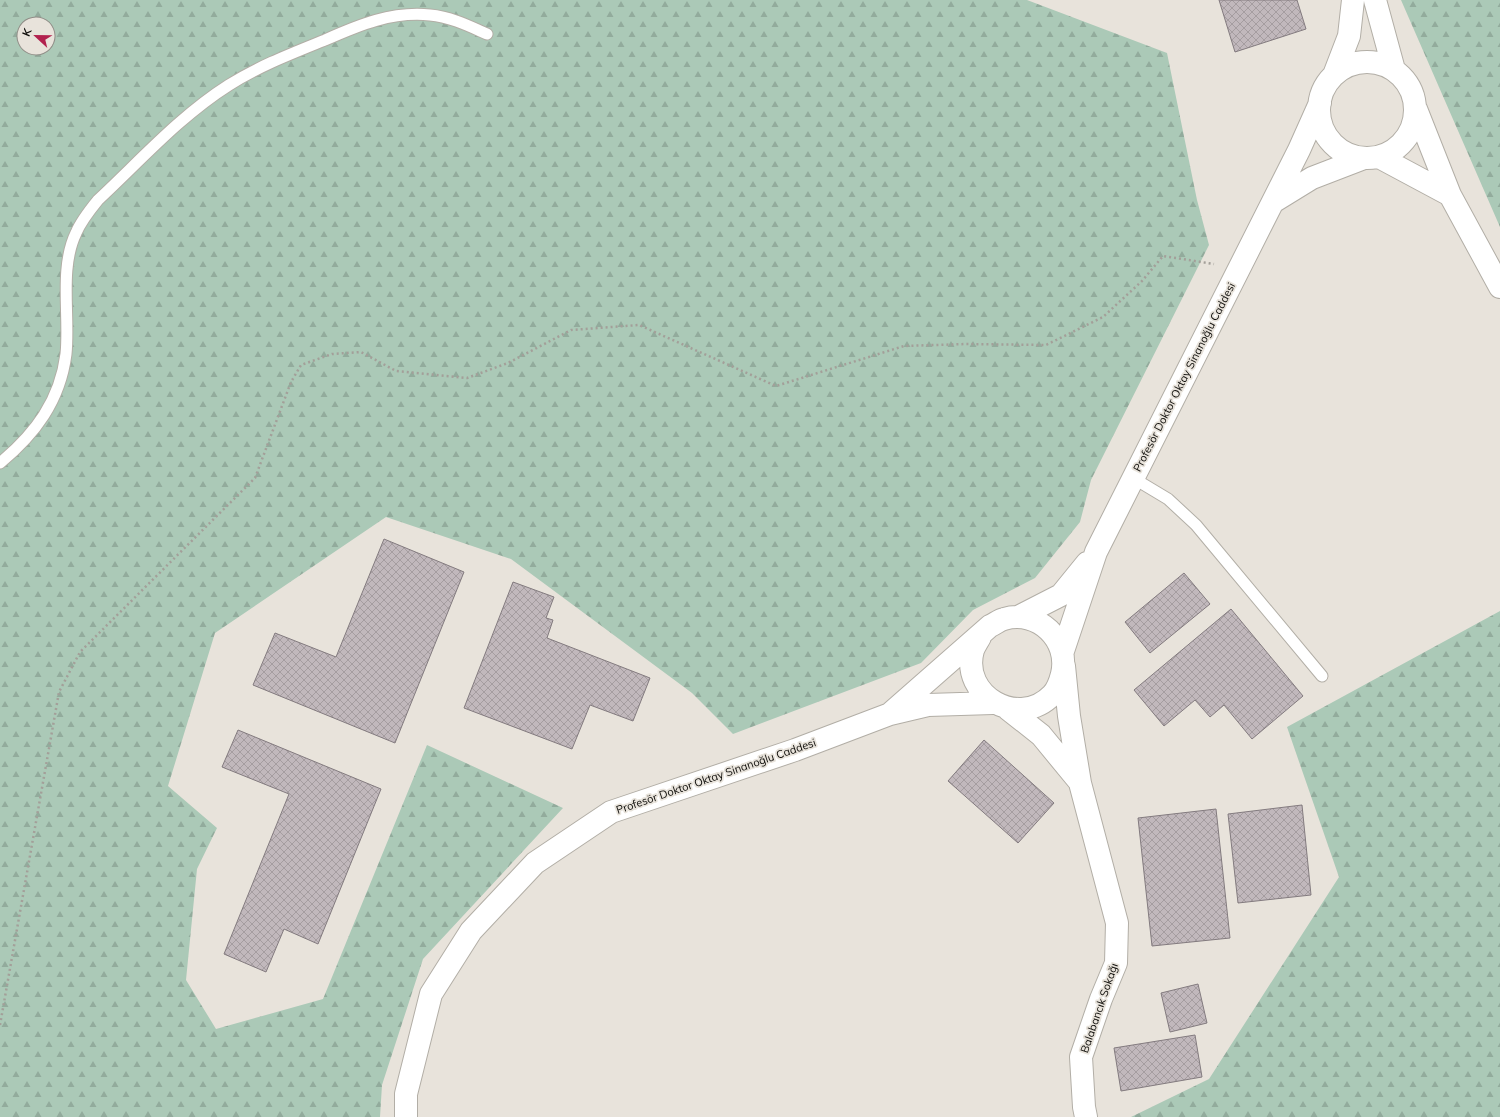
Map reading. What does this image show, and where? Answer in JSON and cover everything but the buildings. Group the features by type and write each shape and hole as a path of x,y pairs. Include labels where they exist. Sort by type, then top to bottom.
{"street":[{"path":"1353,0 1349,36 1334,75 1325,88 1320,103 1320,119 1326,134 1335,148 1348,154 1371,158 1450,195"},
{"path":"1375,0 1394,70"},
{"path":"1334,75 1348,66 1363,62 1379,64 1394,70 1405,81 1412,95 1416,109 1450,195 1500,287"},
{"name":"Profesör Doktor Oktay Sinanoğlu Caddesi","path":"1063,658 1096,552 1299,150 1320,103"},
{"path":"1273,202 1312,178 1393,150 1404,140 1412,126 1416,109"},
{"name":"Profesör Doktor Oktay Sinanoğlu Caddesi","path":"1018,617 1061,595 1096,552"},
{"path":"1018,617 1032,619 1045,626 1056,636 1063,658 1060,684 1052,695 1039,705 1024,710 1001,706 982,693 974,679 972,664 973,650 980,637 990,626 1004,619 1018,617"},
{"name":"Profesör Doktor Oktay Sinanoğlu Caddesi","path":"890,714 980,637"},
{"name":"Balabancık Sokağı","path":"1063,658 1069,716 1080,783 1117,923 1116,963 1081,1057 1086,1117"},
{"name":"Profesör Doktor Oktay Sinanoğlu Caddesi","path":"406,1117 406,1094 431,994 471,931 535,863 611,812 795,750 890,714 928,705 1001,706"},
{"name":"Balabancık Sokağı","path":"1001,706 1041,735 1080,783"}],"lane":[{"path":"0,463 32,434 42,420 58,387 66,354 69,254 75,234 81,222 98,200 190,113 230,84 258,69 366,22 410,14 430,15 450,18 487,34"},
{"path":"1133,478 1168,499 1196,525 1322,676"}],"path":[{"path":"0,1024 59,692 80,652 255,478 291,382 301,365 332,354 361,352 396,371 467,378 508,362 571,330 639,325 776,386 904,346 966,344 1046,345 1103,317 1142,281 1163,256 1240,268"}],"green space":[{"path":"0,0 1027,0 1167,53 1197,200 1209,245 1091,480 1080,522 1035,578 973,610 921,663 733,734 692,693 511,559 386,517 215,633 168,786 217,828 197,869 186,980 216,1029 323,999 427,745 563,808 423,959 382,1085 380,1117 0,1117"},
{"path":"1401,0 1500,0 1500,227"},
{"path":"1500,611 1500,1117 1131,1117 1209,1079 1339,877 1287,727"}]}
